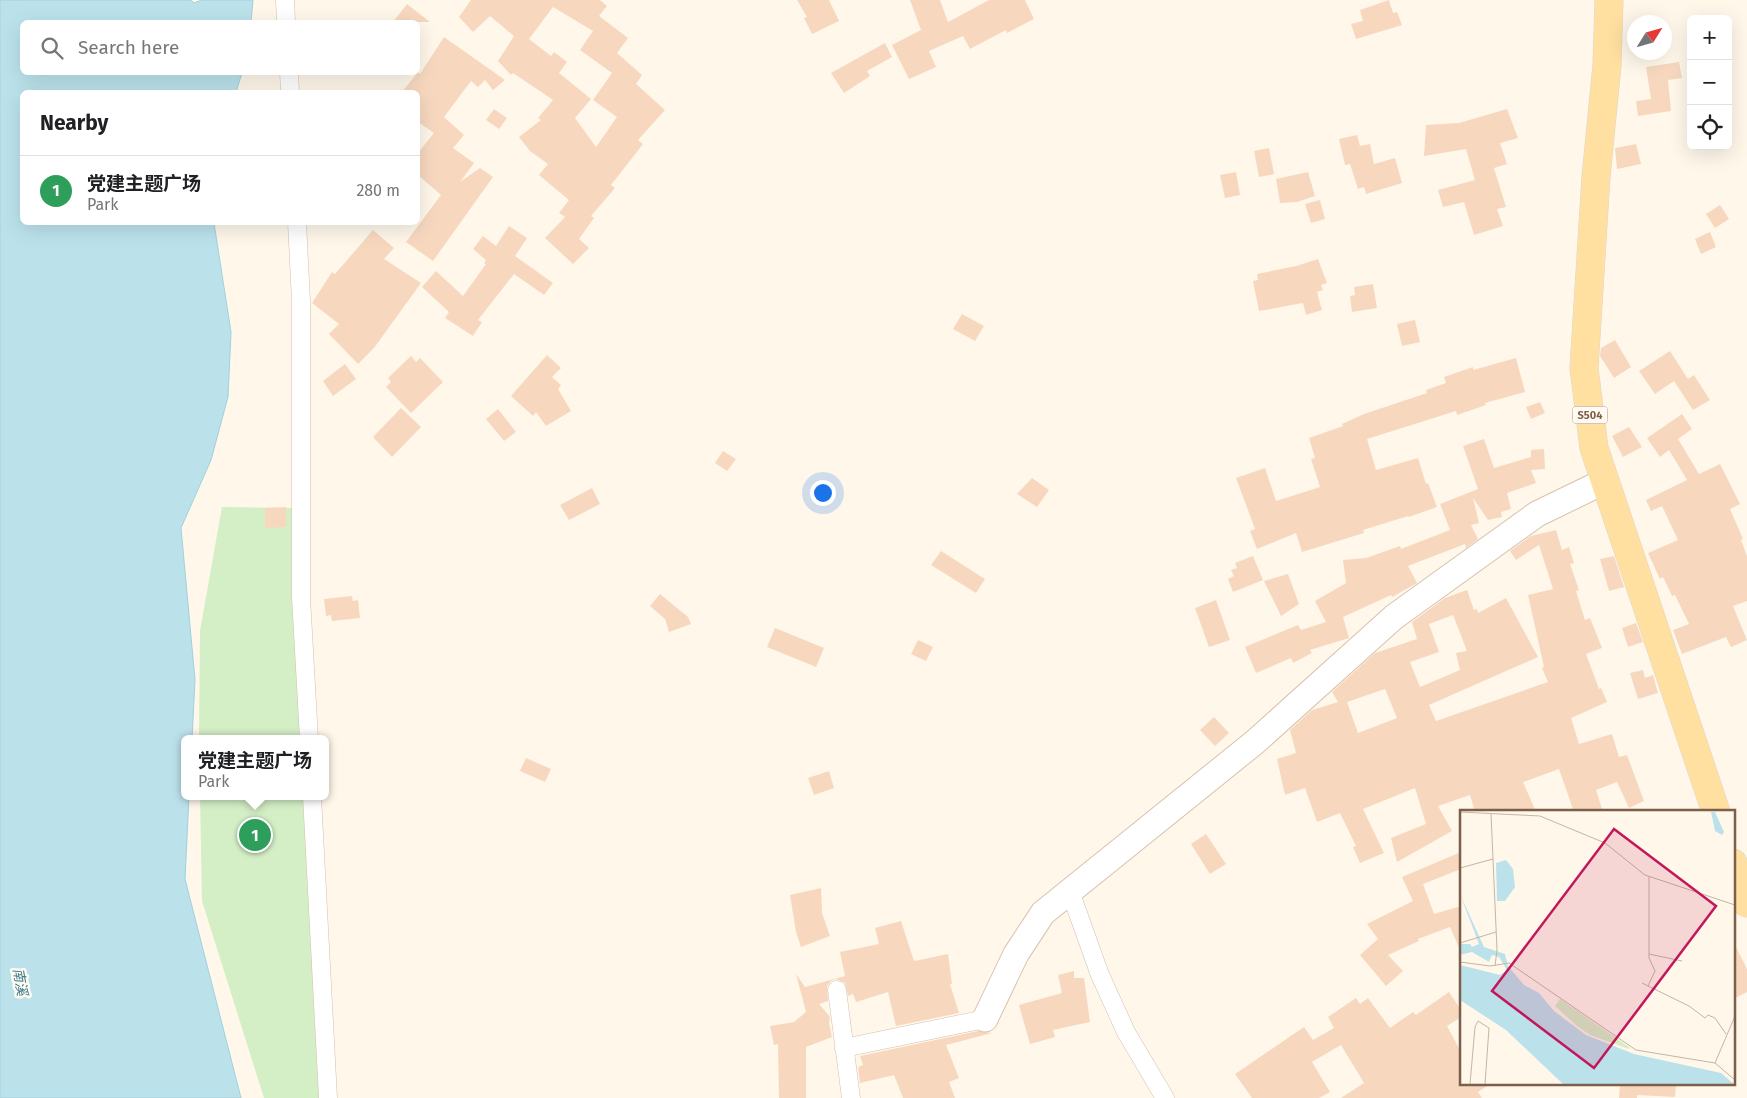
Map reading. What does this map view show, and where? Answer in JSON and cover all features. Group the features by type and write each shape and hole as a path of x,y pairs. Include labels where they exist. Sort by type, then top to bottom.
{"main road":[{"name":"S504","path":"1609,0 1607,65 1596,177 1584,368 1594,448 1715,810"},
{"path":"1734,866 1747,903"}],"street":[{"path":"285,0 286,20"},
{"path":"289,75 290,90"},
{"path":"297,225 301,301 301,596 309,735"},
{"path":"844,1048 985,1019 1016,954 1043,913 1254,742 1394,617 1536,514 1605,481"},
{"path":"312,800 328,1098"},
{"path":"1070,892 1126,1032 1164,1098"},
{"path":"837,990 851,1098"}],"green space":[{"path":"222,507 294,508 304,735 199,735 200,631"},
{"path":"200,800 307,800 320,1098 264,1098 202,901"}],"water":[{"name":"南溪","path":"0,0 191,0 194,3 202,0 253,0 251,20 20,20 20,75 241,75 237,90 20,90 20,225 214,225 231,332 228,397 211,460 181,528 195,680 192,735 181,735 181,800 189,800 185,879 241,1098 0,1098"}],"building":[{"path":"471,0 600,0 607,6 599,16 628,38 617,53 642,75 636,84 665,110 638,140 643,144 611,185 615,188 591,216 594,218 579,239 589,248 573,264 545,238 565,217 559,213 569,200 539,175 548,164 530,151 519,137 541,120 538,118 553,100 513,73 511,75 498,61 514,36 490,16 473,32 459,17","holes":["553,7 593,31 580,50 612,73 593,100 617,117 596,147 575,118 591,99 559,73 567,62 554,52 551,56 529,39"]},
{"path":"797,0 829,0 839,21 812,34 804,18 807,17"},
{"path":"910,0 940,0 948,22 989,0 1025,0 1034,19 1007,33 1006,30 970,49 963,36 929,51 936,67 909,79 892,45 921,30"},
{"path":"1389,0 1393,13 1397,12 1402,25 1356,39 1351,24 1363,21 1360,10"},
{"path":"407,4 430,22 420,22 420,20 395,20"},
{"path":"444,37 505,80 493,90 485,80 478,87 471,81 444,117 464,135 453,148 474,163 460,182 480,168 493,177 433,261 406,242 441,195 420,177 420,150 434,133 420,123 420,90 404,90 416,75 420,74"},
{"path":"885,43 892,57 867,71 870,76 844,93 831,73"},
{"path":"1679,62 1682,78 1668,80 1671,111 1638,116 1636,101 1651,99 1646,67"},
{"path":"494,109 507,118 499,129 486,120"},
{"path":"1507,109 1518,138 1500,143 1507,164 1494,168 1506,207 1497,209 1503,226 1474,235 1464,202 1443,207 1438,190 1475,180 1466,149 1424,156 1426,125 1459,123"},
{"path":"1357,135 1360,146 1370,144 1374,164 1395,158 1402,183 1366,194 1364,187 1358,189 1350,164 1345,165 1339,139"},
{"path":"1636,144 1641,164 1617,169 1615,148"},
{"path":"1269,148 1274,174 1259,177 1254,151"},
{"path":"1236,172 1240,195 1225,198 1220,175"},
{"path":"1308,172 1315,196 1297,202 1280,203 1276,179"},
{"path":"1320,200 1325,219 1311,223 1305,204"},
{"path":"1720,205 1729,219 1715,228 1706,214"},
{"path":"509,226 527,238 515,256 553,283 544,295 514,274 478,320 482,322 473,336 445,318 449,312 422,287 436,271 463,296 486,264 484,263 486,260 473,249 483,236 496,246"},
{"path":"373,230 394,248 384,259 421,283 374,348 358,364 329,334 339,324 312,303 332,272 335,274"},
{"path":"1710,232 1716,247 1701,254 1695,239"},
{"path":"1318,259 1327,283 1321,285 1323,290 1317,292 1322,310 1306,315 1303,303 1259,311 1253,281 1258,280 1257,274 1296,266"},
{"path":"1373,284 1377,308 1352,312 1350,296 1355,295 1354,287"},
{"path":"962,314 984,326 975,341 953,329"},
{"path":"1415,320 1420,342 1402,346 1397,324"},
{"path":"1615,340 1631,367 1614,378 1600,356 1601,348"},
{"path":"1670,351 1688,379 1694,375 1710,400 1693,410 1674,381 1655,394 1639,371"},
{"path":"547,355 561,368 552,377 561,385 558,389 571,411 546,426 536,412 533,416 511,396"},
{"path":"411,356 416,362 420,358 443,382 411,413 386,387 391,382 388,378"},
{"path":"1516,358 1525,392 1485,403 1486,405 1457,415 1456,411 1367,439 1376,470 1418,458 1426,484 1428,483 1437,507 1363,530 1364,533 1302,552 1296,533 1257,549 1250,531 1255,529 1236,478 1265,468 1276,501 1320,487 1311,459 1315,458 1309,438 1343,426 1342,424 1364,414 1427,393 1426,390 1446,383 1444,377 1473,367 1473,370"},
{"path":"345,364 356,379 333,396 323,381"},
{"path":"1540,402 1545,413 1531,419 1526,407"},
{"path":"401,408 421,427 392,457 373,437"},
{"path":"498,409 516,432 504,441 486,419"},
{"path":"1682,414 1692,429 1678,439 1699,474 1720,464 1740,504 1730,509 1743,539 1741,540 1747,556 1747,601 1733,606 1747,640 1731,647 1726,637 1682,654 1673,630 1689,624 1675,595 1672,596 1663,577 1660,579 1648,553 1678,540 1662,506 1651,511 1646,500 1687,480 1669,450 1660,457 1647,438"},
{"path":"1629,427 1642,447 1623,457 1612,436"},
{"path":"1484,439 1494,468 1531,457 1531,450 1544,449 1545,469 1531,470 1536,483 1507,493 1511,509 1501,512 1502,517 1488,520 1473,498 1479,523 1471,525 1478,539 1466,548 1465,544 1408,566 1417,583 1392,597 1391,595 1343,617 1349,638 1310,650 1312,653 1293,663 1291,658 1256,673 1245,647 1298,625 1301,630 1326,622 1315,601 1346,583 1343,560 1366,558 1400,546 1401,549 1450,530 1440,504 1478,489 1463,446"},
{"path":"723,451 736,459 727,471 715,463"},
{"path":"1032,478 1049,490 1037,507 1017,494"},
{"path":"592,488 600,504 569,520 560,505"},
{"path":"286,507 286,527 265,528 265,508"},
{"path":"1556,530 1562,550 1569,547 1574,563 1570,564 1579,590 1576,591 1585,620 1590,618 1602,648 1586,654 1599,689 1601,688 1607,702 1571,718 1579,744 1612,734 1619,757 1627,755 1644,801 1629,808 1617,782 1596,790 1602,810 1573,810 1559,769 1523,782 1535,810 1474,810 1470,795 1438,806 1452,831 1397,862 1391,838 1426,824 1415,788 1363,809 1384,853 1360,863 1353,847 1356,846 1340,813 1317,822 1305,788 1285,795 1277,759 1296,753 1290,730 1312,710 1338,702 1332,692 1375,653 1417,639 1412,622 1445,598 1467,590 1474,610 1477,609 1478,613 1506,598 1538,657 1429,705 1436,721 1548,682 1542,668 1544,667 1528,595 1553,589 1539,545 1516,560 1510,551 1531,536","holes":["1453,615 1467,651 1456,653 1460,670 1420,687 1410,662 1439,652 1429,624","1385,689 1397,718 1358,733 1347,702"]},
{"path":"941,551 985,579 976,593 931,565"},
{"path":"1253,556 1263,580 1233,592 1228,579 1234,576 1231,570 1237,568 1235,563"},
{"path":"1614,556 1624,587 1609,591 1600,559"},
{"path":"1288,574 1299,604 1281,616 1264,581"},
{"path":"660,594 688,617 691,624 669,632 665,619 650,606"},
{"path":"352,596 353,601 358,600 360,618 332,621 331,615 326,616 324,599"},
{"path":"1216,600 1230,640 1209,647 1195,608"},
{"path":"1636,623 1643,642 1628,647 1622,628"},
{"path":"775,628 824,648 816,667 767,647"},
{"path":"918,640 933,647 926,661 911,654"},
{"path":"1643,670 1645,678 1653,675 1658,693 1638,699 1630,673"},
{"path":"1214,717 1229,733 1215,746 1200,730"},
{"path":"526,758 551,769 545,782 520,771"},
{"path":"829,771 834,788 814,795 808,778"},
{"path":"1206,834 1226,864 1210,874 1191,844"},
{"path":"1460,852 1460,869 1423,884 1434,914 1460,906 1460,950 1450,927 1418,939 1419,941 1388,955 1403,971 1386,986 1360,955 1378,939 1367,924 1413,901 1402,877"},
{"path":"821,888 822,913 830,936 801,947 796,932 790,895"},
{"path":"901,921 914,961 948,954 952,984 950,984 959,1013 896,1026 888,992 856,1002 853,994 848,996 845,983 836,979 831,981 827,986 828,1001 819,1004 830,1017 829,1023 832,1037 806,1047 806,1098 779,1098 778,1044 774,1045 770,1026 794,1022 806,1012 796,974 805,987 845,976 840,952 879,944 875,928"},
{"path":"1734,943 1747,969 1747,992 1734,998"},
{"path":"1074,971 1074,978 1084,978 1090,1022 1053,1030 1055,1037 1030,1044 1019,1005 1062,993 1058,975"},
{"path":"1449,992 1460,1008 1460,1018 1447,1026 1460,1050 1460,1086 1487,1086 1478,1092 1482,1098 1341,1098 1364,1083 1341,1045 1312,1062 1330,1092 1319,1098 1252,1098 1235,1074 1304,1027 1313,1040 1334,1028 1328,1017 1356,998 1360,1004 1368,998 1390,1028 1413,1012 1416,1015"},
{"path":"978,1031 992,1033 946,1045 959,1078 949,1082 955,1098 903,1098 894,1075 860,1083 858,1067 863,1065 860,1056"},
{"path":"1620,1086 1676,1086 1675,1097 1637,1095 1637,1098 1619,1098"}],"place":[{"name":"党建主题广场","path":"255,835"}]}
